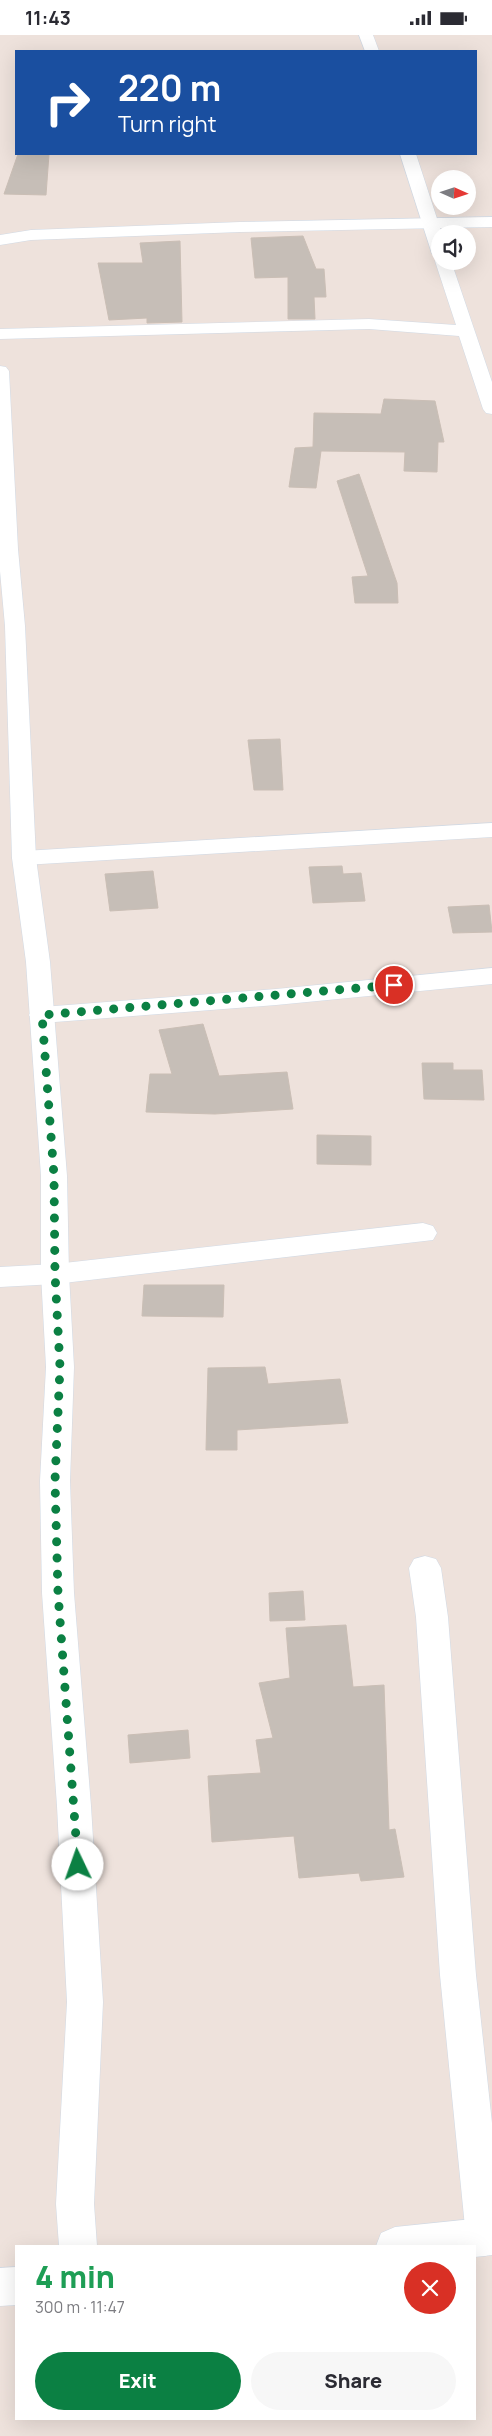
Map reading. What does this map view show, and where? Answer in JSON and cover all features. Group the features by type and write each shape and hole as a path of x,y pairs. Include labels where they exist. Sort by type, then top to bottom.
{"street":[{"path":"366,35 372,50"},
{"path":"408,155 432,225 492,223"},
{"path":"0,240 31,235 240,227 431,225"},
{"path":"446,270 492,409"},
{"path":"0,333 369,324 467,331"},
{"path":"0,371 8,549 15,625 24,858 38,962 54,1176 55,1274 60,1367 55,1481 58,1593 74,1806 85,2002 75,2204 78,2245"},
{"path":"24,858 492,830"},
{"path":"42,1015 276,997 492,976"},
{"path":"0,1277 55,1274 423,1233"},
{"path":"404,2245 489,2236 458,1975 432,1617 425,1568"},
{"path":"0,2287 15,2286"}],"building":[{"path":"18,155 49,155 46,195 4,194"},
{"path":"303,236 316,269 324,269 326,297 314,297 315,319 288,319 288,277 255,278 251,238"},
{"path":"180,241 182,322 147,323 147,318 109,320 98,263 143,263 140,243"},
{"path":"384,399 435,401 444,442 438,442 437,472 404,471 405,452 321,451 316,488 289,487 295,448 313,447 314,413 381,414"},
{"path":"359,474 397,583 398,603 355,603 352,577 368,576 337,481"},
{"path":"280,739 283,790 254,790 248,740"},
{"path":"342,866 343,874 361,873 365,901 313,903 309,867"},
{"path":"153,871 158,908 110,911 105,874"},
{"path":"489,905 492,932 453,933 448,907"},
{"path":"203,1024 219,1076 287,1072 293,1109 215,1114 146,1112 150,1074 172,1074 159,1030"},
{"path":"422,1063 453,1063 453,1070 482,1070 484,1100 424,1099"},
{"path":"317,1135 371,1136 371,1165 317,1164"},
{"path":"144,1285 224,1285 223,1317 142,1316"},
{"path":"265,1367 268,1384 340,1379 348,1423 237,1430 237,1450 206,1450 208,1368"},
{"path":"303,1591 305,1620 270,1621 269,1593"},
{"path":"346,1625 353,1687 384,1685 389,1830 395,1829 404,1877 361,1881 359,1873 299,1878 294,1836 212,1842 208,1776 261,1773 256,1740 273,1738 259,1683 290,1678 286,1628"},
{"path":"188,1730 190,1758 130,1763 128,1735"}],"route":[{"path":"78,1865 58,1593 55,1481 60,1367 55,1274 54,1176 47,1107 42,1015 276,997 394,985"}]}
